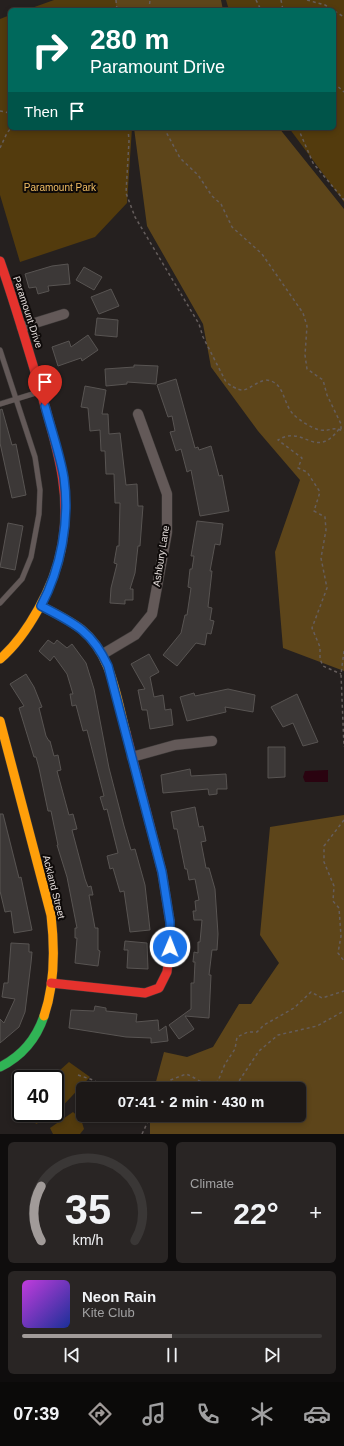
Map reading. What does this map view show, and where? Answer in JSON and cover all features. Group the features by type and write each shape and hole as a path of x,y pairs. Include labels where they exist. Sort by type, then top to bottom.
{"street":[{"name":"Paramount Drive","path":"0,261 22,327 41,392 64,476 66,501 66,523 56,570 41,606 6,649 0,659"},
{"path":"22,327 64,314"},
{"name":"Ashbury Lane","path":"102,654 135,635 152,614 167,532 167,494 138,414"},
{"path":"41,606 85,632 95,643 108,666 168,900 170,922 170,947 167,972 159,988 145,993 51,983"},
{"name":"Ackland Street","path":"0,721 51,915 53,945 51,983 47,1008 36,1036 20,1056 0,1068"},
{"path":"132,757 175,745 212,741"}],"lane":[{"path":"0,350 35,457 39,475 39,514 31,557 25,574 9,595 0,603"},
{"path":"0,404 41,392"}],"path":[{"path":"307,0 325,5 330,8"},
{"path":"336,85 344,92"},
{"path":"0,148 9,130"},
{"path":"128,130 129,141 126,193 135,218 199,324 203,337 226,382 232,387 243,390 265,380 275,382 281,390 292,413 303,422 320,430 339,429 344,432"},
{"path":"165,130 180,158 198,175 212,196 221,204 232,227 262,254 303,313 307,326 305,355 308,368 323,380 327,395 341,424 341,431"},
{"path":"299,130 313,163 344,200"},
{"path":"339,429 332,438 326,442 318,444 298,436 287,436 278,440 278,442 302,458 298,468 307,472 320,492 314,511 325,517 326,530 321,558 327,588 312,628 320,647 320,659 323,666 340,674"},
{"path":"344,651 340,674 344,747"},
{"path":"344,820 324,846 324,862 334,886 333,901 339,908 341,936 338,953 344,961"},
{"path":"216,1082 218,1081 225,1064 235,1049 237,1037 248,1032 257,1032 264,1025 294,1008 311,992 322,998 344,991"},
{"path":"238,1082 259,1051 278,1035 317,1026 344,1011"},
{"path":"167,1082 186,1074 199,1082"},
{"path":"78,1075 97,1082"},
{"path":"142,1134 148,1122"}],"green space":[{"path":"54,0 128,0 129,8 32,8"},
{"path":"226,0 344,0 344,202 290,130 336,130 336,8 228,8"},
{"name":"Paramount Park","path":"8,16 8,130 132,130 127,203 95,237 20,262 0,195 0,19"},
{"path":"69,1062 90,1077 85,1082 76,1082 76,1092 64,1104 64,1070 60,1070"},
{"path":"73,1112 76,1115 76,1122 82,1122 84,1129 80,1134 53,1134 50,1128 59,1122 64,1122 64,1118"}],"shaded area":[{"path":"115,0 221,0 223,8 117,8"},
{"path":"134,130 281,130 344,209 344,671 283,648 275,552 300,480 258,431 211,367 203,324 147,226"},
{"path":"328,770 328,782 305,782 303,777 305,771"},
{"path":"344,815 344,1134 150,1134 150,1122 306,1122 306,1082 156,1082 164,1052 187,1057 213,1047 239,1004 251,1004 279,963 260,935 270,827"}],"building":[{"path":"68,264 70,284 48,286 49,291 38,294 36,287 29,288 25,274 52,266"},
{"path":"84,267 102,277 94,290 76,280"},
{"path":"111,289 119,306 99,314 91,297"},
{"path":"97,318 118,320 117,337 95,335"},
{"path":"88,335 98,350 82,361 81,358 58,366 52,347 69,341 71,347"},
{"path":"134,365 158,366 156,384 127,382 127,384 106,386 105,369 134,367"},
{"path":"176,379 195,448 198,447 199,450 211,446 219,476 222,475 229,511 200,516 191,470 187,472 181,449 176,451 170,432 175,431 172,416 168,417 157,385"},
{"path":"85,386 106,390 102,414 108,414 109,434 120,433 126,485 137,484 138,506 143,506 140,546 138,546 135,573 130,589 133,589 133,600 125,600 125,604 110,603 111,588 117,564 114,563 117,546 119,546 120,503 115,503 114,474 106,474 105,451 101,451 100,430 90,431 88,408 81,407"},
{"path":"2,409 12,445 16,444 26,495 12,498 0,443 0,410"},
{"path":"197,521 223,524 220,545 215,544 210,571 212,571 208,607 212,608 210,620 214,621 211,634 207,633 205,645 196,643 177,666 163,655 181,633 185,615 187,615 191,588 188,587 190,569 192,569 194,556 191,556"},
{"path":"8,523 23,526 15,570 0,567"},
{"path":"48,640 54,644 57,640 67,648 72,644 86,663 94,689 109,768 124,826 131,850 135,849 145,885 150,930 130,932 124,891 120,892 113,868 110,869 107,856 118,853 107,809 104,810 100,797 104,796 87,730 83,731 76,705 72,706 70,694 73,694 67,674 54,656 50,661 39,651"},
{"path":"149,654 159,672 150,677 154,697 163,695 165,710 171,709 173,725 150,729 147,710 142,710 138,690 145,689 131,664"},
{"path":"26,674 34,687 42,707 39,708 46,736 50,741 54,756 58,755 61,770 57,771 69,815 73,814 77,829 72,830 85,879 88,887 91,886 93,895 89,895 95,928 98,928 98,950 100,951 98,966 75,963 77,938 75,938 75,928 77,928 67,877 57,845 51,811 48,811 36,757 34,757 19,708 24,706 10,684"},
{"path":"228,689 255,695 253,712 225,707 226,712 187,721 180,697 194,693 195,696"},
{"path":"297,694 318,742 303,746 293,723 283,727 271,707"},
{"path":"268,747 285,747 285,777 268,778"},
{"path":"190,769 191,776 226,774 227,789 217,789 217,794 209,795 208,789 163,793 161,775"},
{"path":"195,807 199,827 203,826 206,841 201,842 206,868 209,868 215,889 218,934 217,950 212,950 209,975 211,975 209,1018 185,1016 194,1029 179,1039 169,1025 191,1009 191,983 194,983 194,952 198,953 198,942 200,942 202,920 194,920 193,911 196,911 195,901 199,900 195,879 189,880 187,869 185,869 177,829 174,829 171,812"},
{"path":"0,814 3,814 19,878 21,877 32,930 14,933 11,911 5,912 0,891"},
{"path":"125,941 147,943 148,969 127,968 128,950 124,950"},
{"path":"11,943 29,944 29,952 32,952 31,963 25,1012 19,1027 0,1043 0,1019 4,1023 15,999 2,997 4,983 8,983"},
{"path":"95,1006 106,1008 106,1011 137,1014 136,1022 158,1020 159,1031 166,1026 168,1041 151,1043 151,1038 126,1037 69,1028 71,1010 94,1011"}],"traffic: fast":[{"path":"0,1067 15,1058 27,1046 37,1033 44,1016"}],"traffic: slow":[{"path":"0,659 20,637 38,609 46,594 58,564 61,550"},
{"path":"41,606 81,629 100,651 116,691 126,733"},
{"path":"0,721 51,915 53,966 48,1004 44,1016"}],"traffic: jam":[{"path":"0,261 41,392 57,451 64,489 65,509 61,550"},
{"path":"51,983 145,993 159,988 167,972 170,947 170,922 162,872 126,733"}],"route":[{"path":"45,406 64,476 66,523 56,570 41,606 85,632 95,643 108,666 162,872 168,900 170,947"}]}
